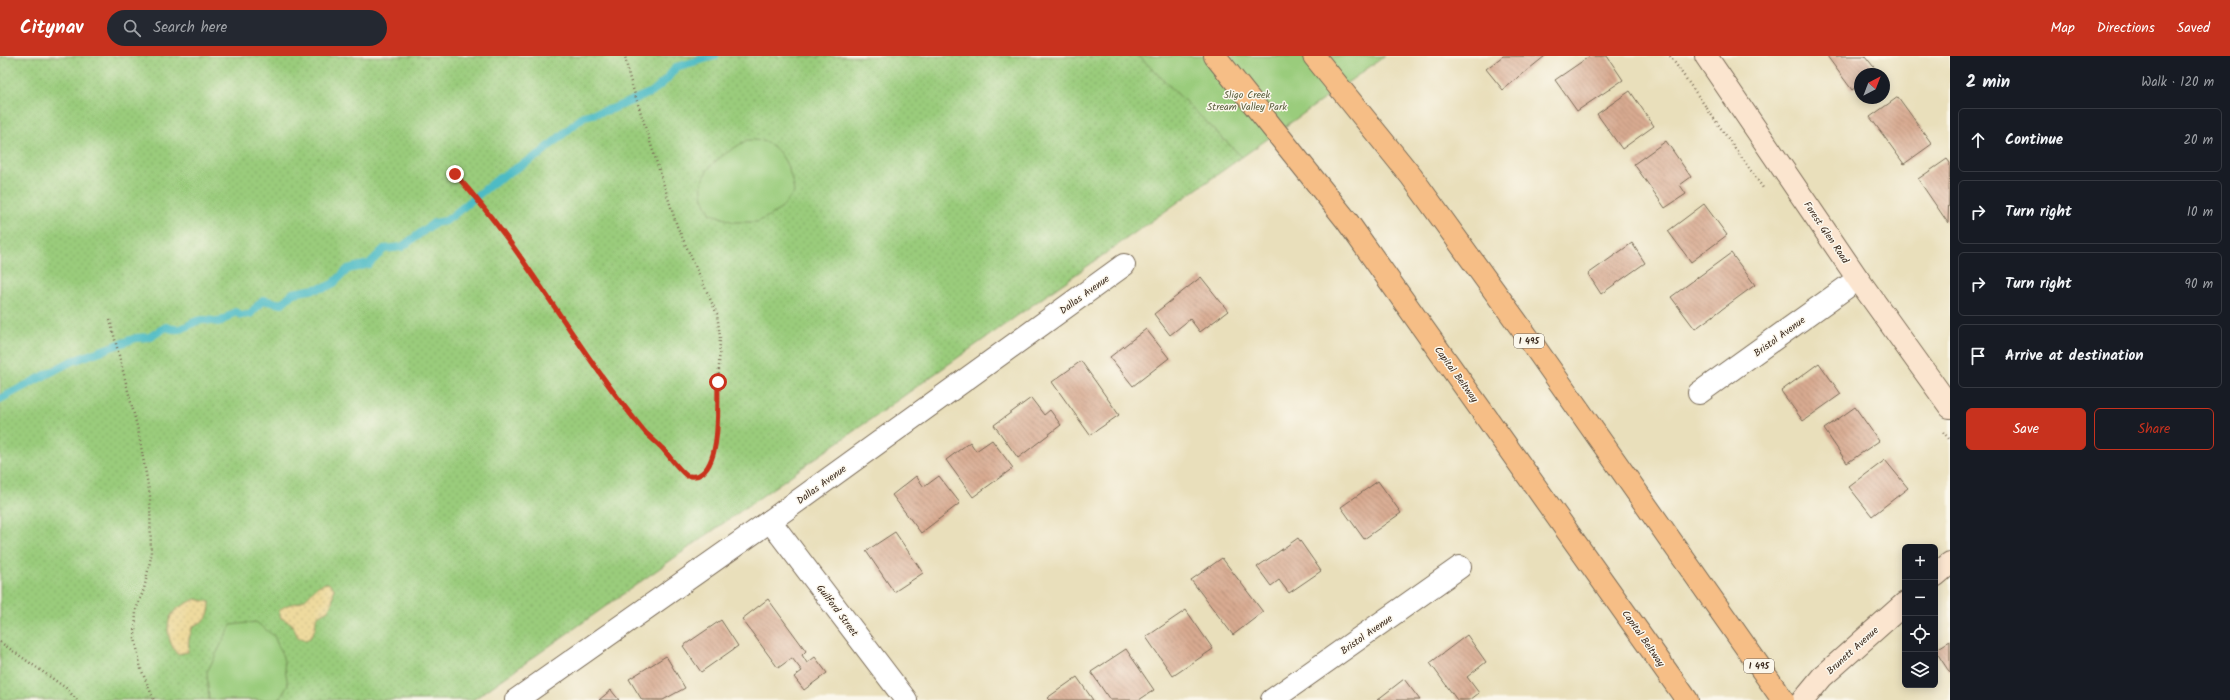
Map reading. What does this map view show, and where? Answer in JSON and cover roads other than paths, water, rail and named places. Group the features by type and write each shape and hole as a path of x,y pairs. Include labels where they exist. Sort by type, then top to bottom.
{"highway":[{"name":"Capital Beltway","path":"1215,56 1347,221 1683,694"},
{"name":"I 495","path":"1314,56 1415,182 1783,700"}],"street":[{"name":"Forest Glen Road","path":"1706,56 1858,279 1950,407"},
{"name":"Dallas Avenue","path":"516,700 770,521 1124,265"},
{"name":"Bristol Avenue","path":"1699,393 1858,279"},
{"name":"Guilford Street","path":"770,521 906,700"},
{"path":"1938,573 1950,563"},
{"name":"Bristol Avenue","path":"1272,700 1460,567"},
{"name":"Brunett Avenue","path":"1803,700 1822,677 1902,606"}],"waterway":[{"path":"0,399 70,362 136,338 150,337 166,327 179,329 199,320 220,322 235,312 241,315 250,314 263,300 281,304 293,293 326,287 334,283 348,269 369,264 384,249 402,247 434,223 446,221 498,179 540,154 584,116 612,109 652,92 666,80 676,67 715,56"}],"park label":[{"name":"Sligo Creek Stream Valley Park","path":"1247,100"}]}
